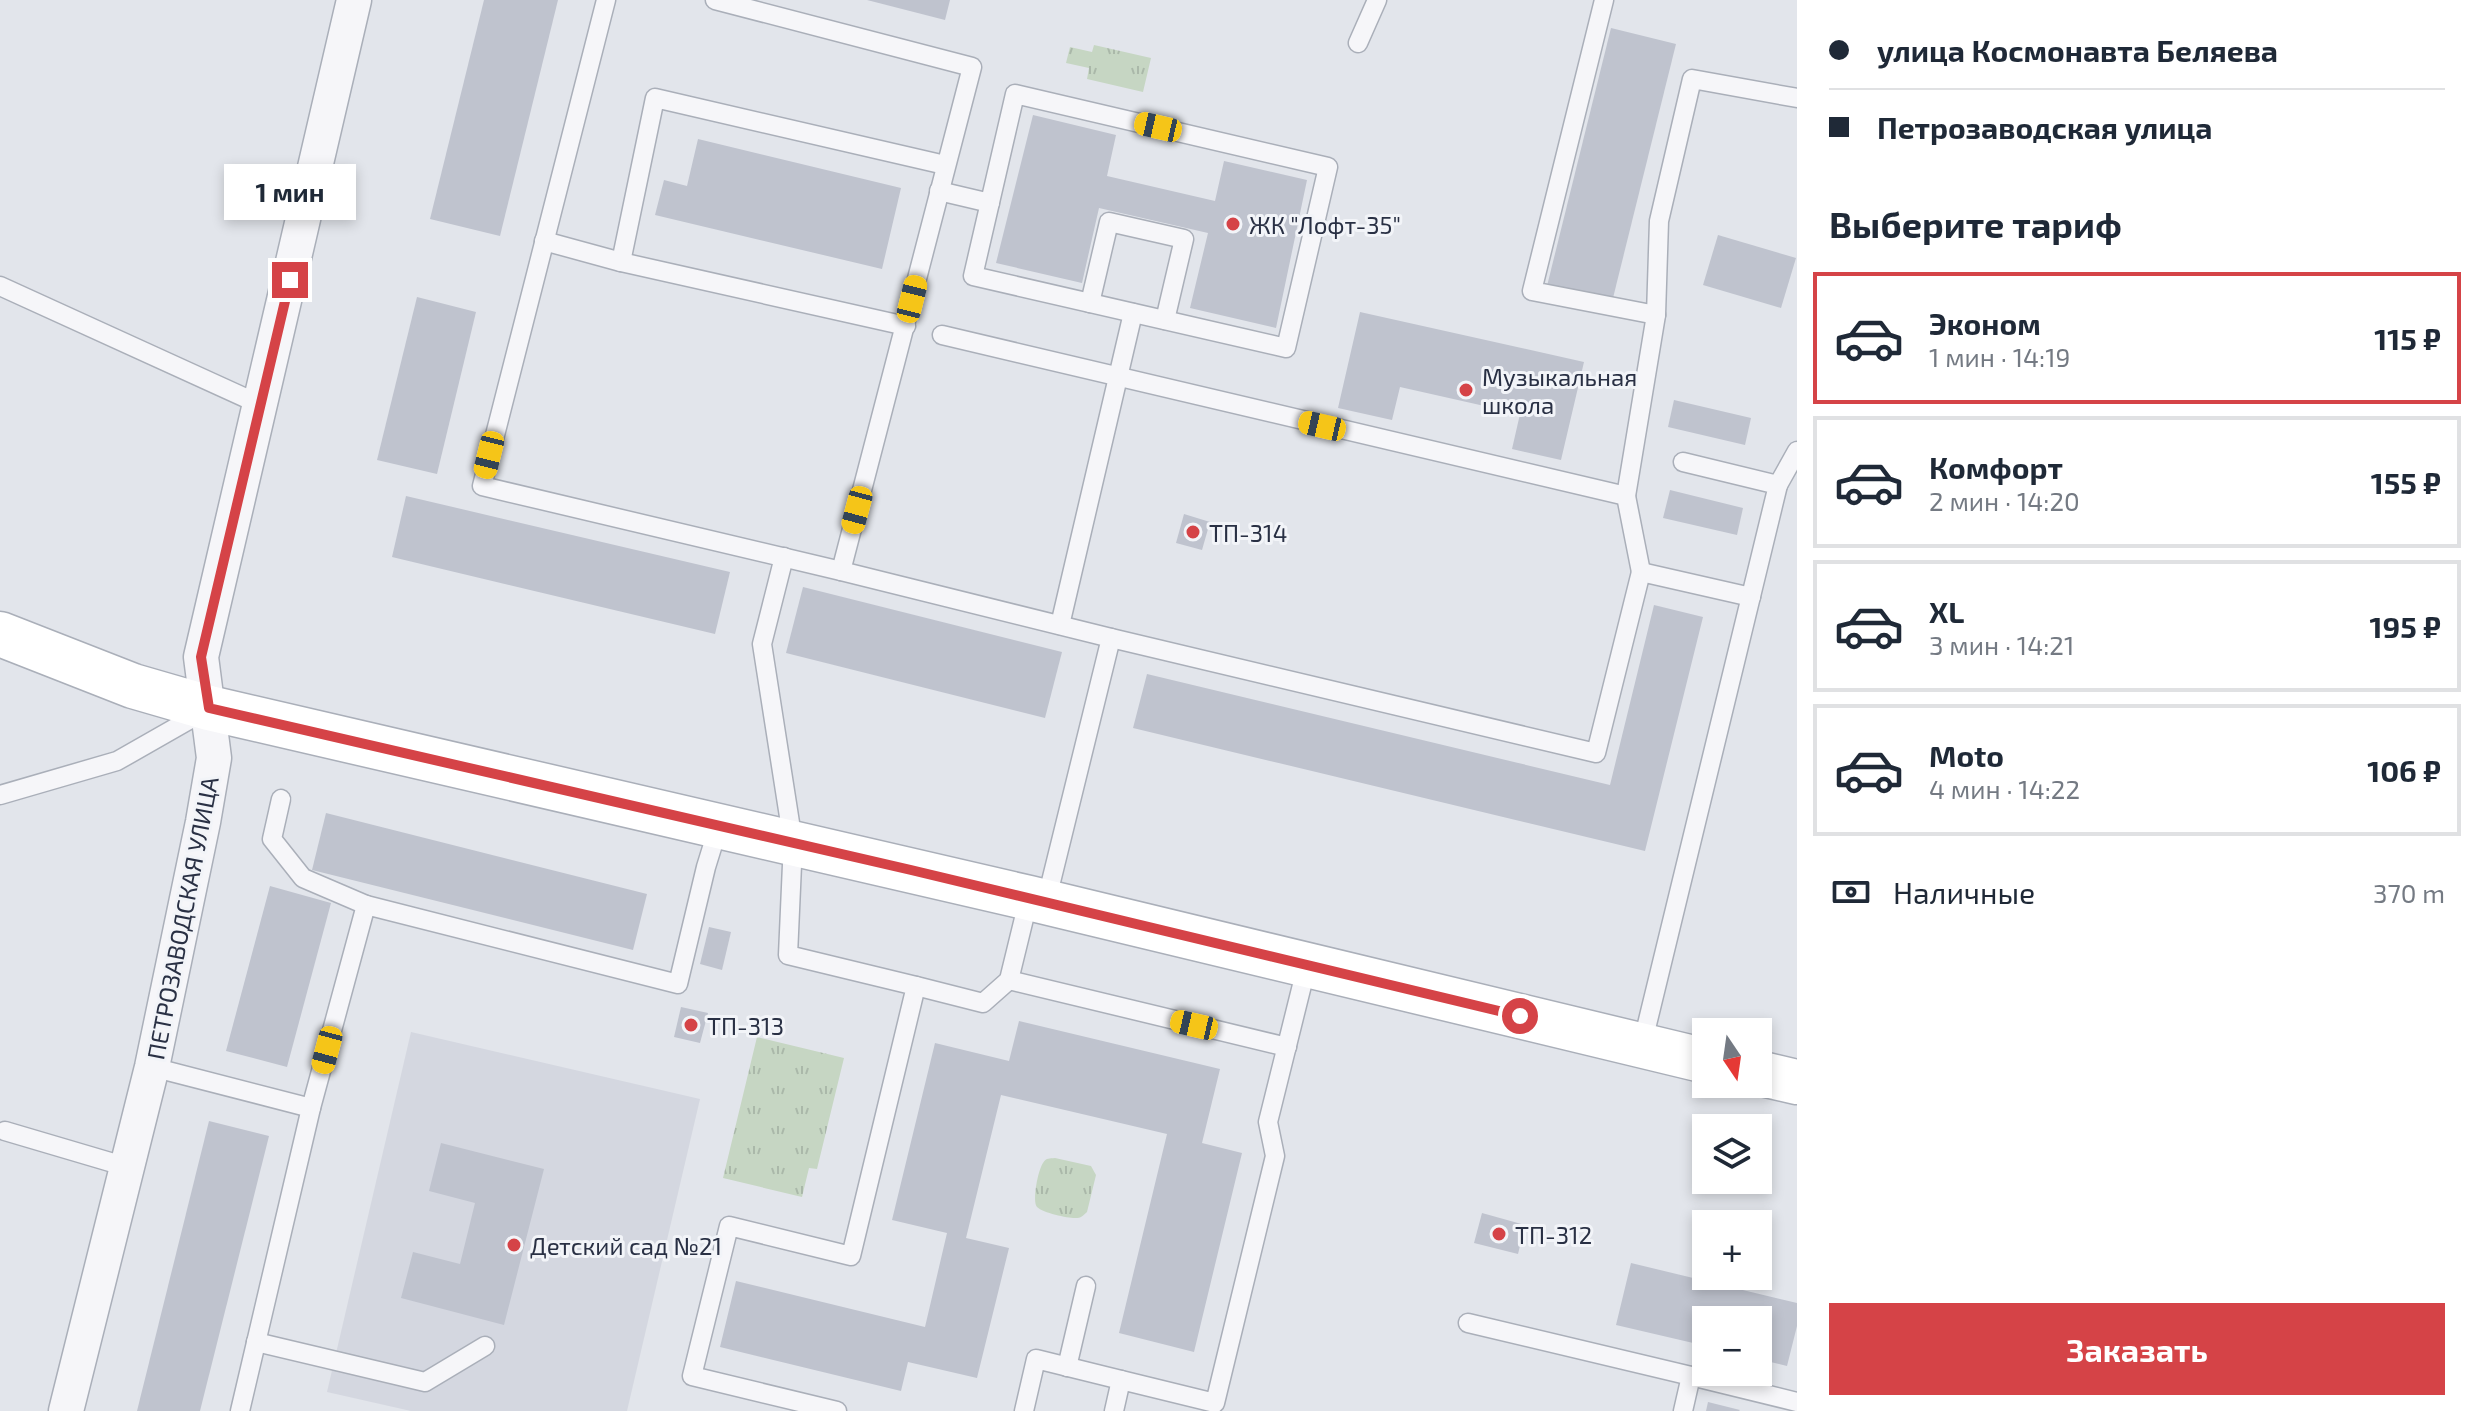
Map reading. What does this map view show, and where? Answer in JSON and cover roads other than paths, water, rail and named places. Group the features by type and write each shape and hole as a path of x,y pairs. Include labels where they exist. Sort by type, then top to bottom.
{"street":[{"name":"ПЕТРОЗАВОДСКАЯ УЛИЦА","path":"66,1411 152,1067 203,822 214,758 201,657 354,0"},
{"path":"0,634 133,686 209,708 793,842 1692,1058"},
{"path":"1772,1076 1797,1082"}],"lane":[{"path":"606,0 482,486 1596,753 1641,572 1626,496 1656,315 1659,221 1692,79 1797,98"},
{"path":"715,0 972,67 841,571"},
{"path":"1358,43 1377,0"},
{"path":"1604,0 1532,291 1656,315"},
{"path":"1015,94 1328,167 1286,348 973,276 990,203 1015,94"},
{"path":"621,262 655,98 945,165"},
{"path":"939,191 990,203"},
{"path":"1090,303 1109,222 1124,225 1184,239 1165,320"},
{"path":"544,241 621,262 906,326"},
{"path":"0,286 261,405"},
{"path":"1060,625 1133,313"},
{"path":"942,335 1626,496"},
{"path":"1642,1045 1778,485 1797,451"},
{"path":"1683,462 1778,485"},
{"path":"784,557 762,644 793,842 788,955 983,1003 1009,980 1037,900 1111,638"},
{"path":"1641,572 1751,597"},
{"path":"0,795 117,761 209,708"},
{"path":"281,799 272,839 303,878 366,905 678,984 719,825"},
{"path":"240,1411 311,1108 366,905"},
{"path":"1024,1411 1036,1359 1215,1403 1275,1156 1268,1122 1307,965"},
{"path":"1009,980 1287,1047"},
{"path":"837,1411 692,1376 729,1226 851,1256 916,986"},
{"path":"152,1067 311,1108"},
{"path":"5,1131 127,1167"},
{"path":"1067,1367 1086,1286"},
{"path":"1468,1323 1797,1402"},
{"path":"256,1342 425,1382 485,1346"},
{"path":"1683,1411 1691,1376"},
{"path":"1114,1411 1121,1380"}],"place":[{"name":"ЖК \"Лофт-35\"","path":"1233,224"},
{"name":"Музыкальная школа","path":"1466,390"},
{"name":"ТП-314","path":"1193,532"},
{"name":"ТП-313","path":"691,1025"},
{"name":"ТП-312","path":"1499,1234"},
{"name":"Детский сад №21","path":"514,1245"}]}
